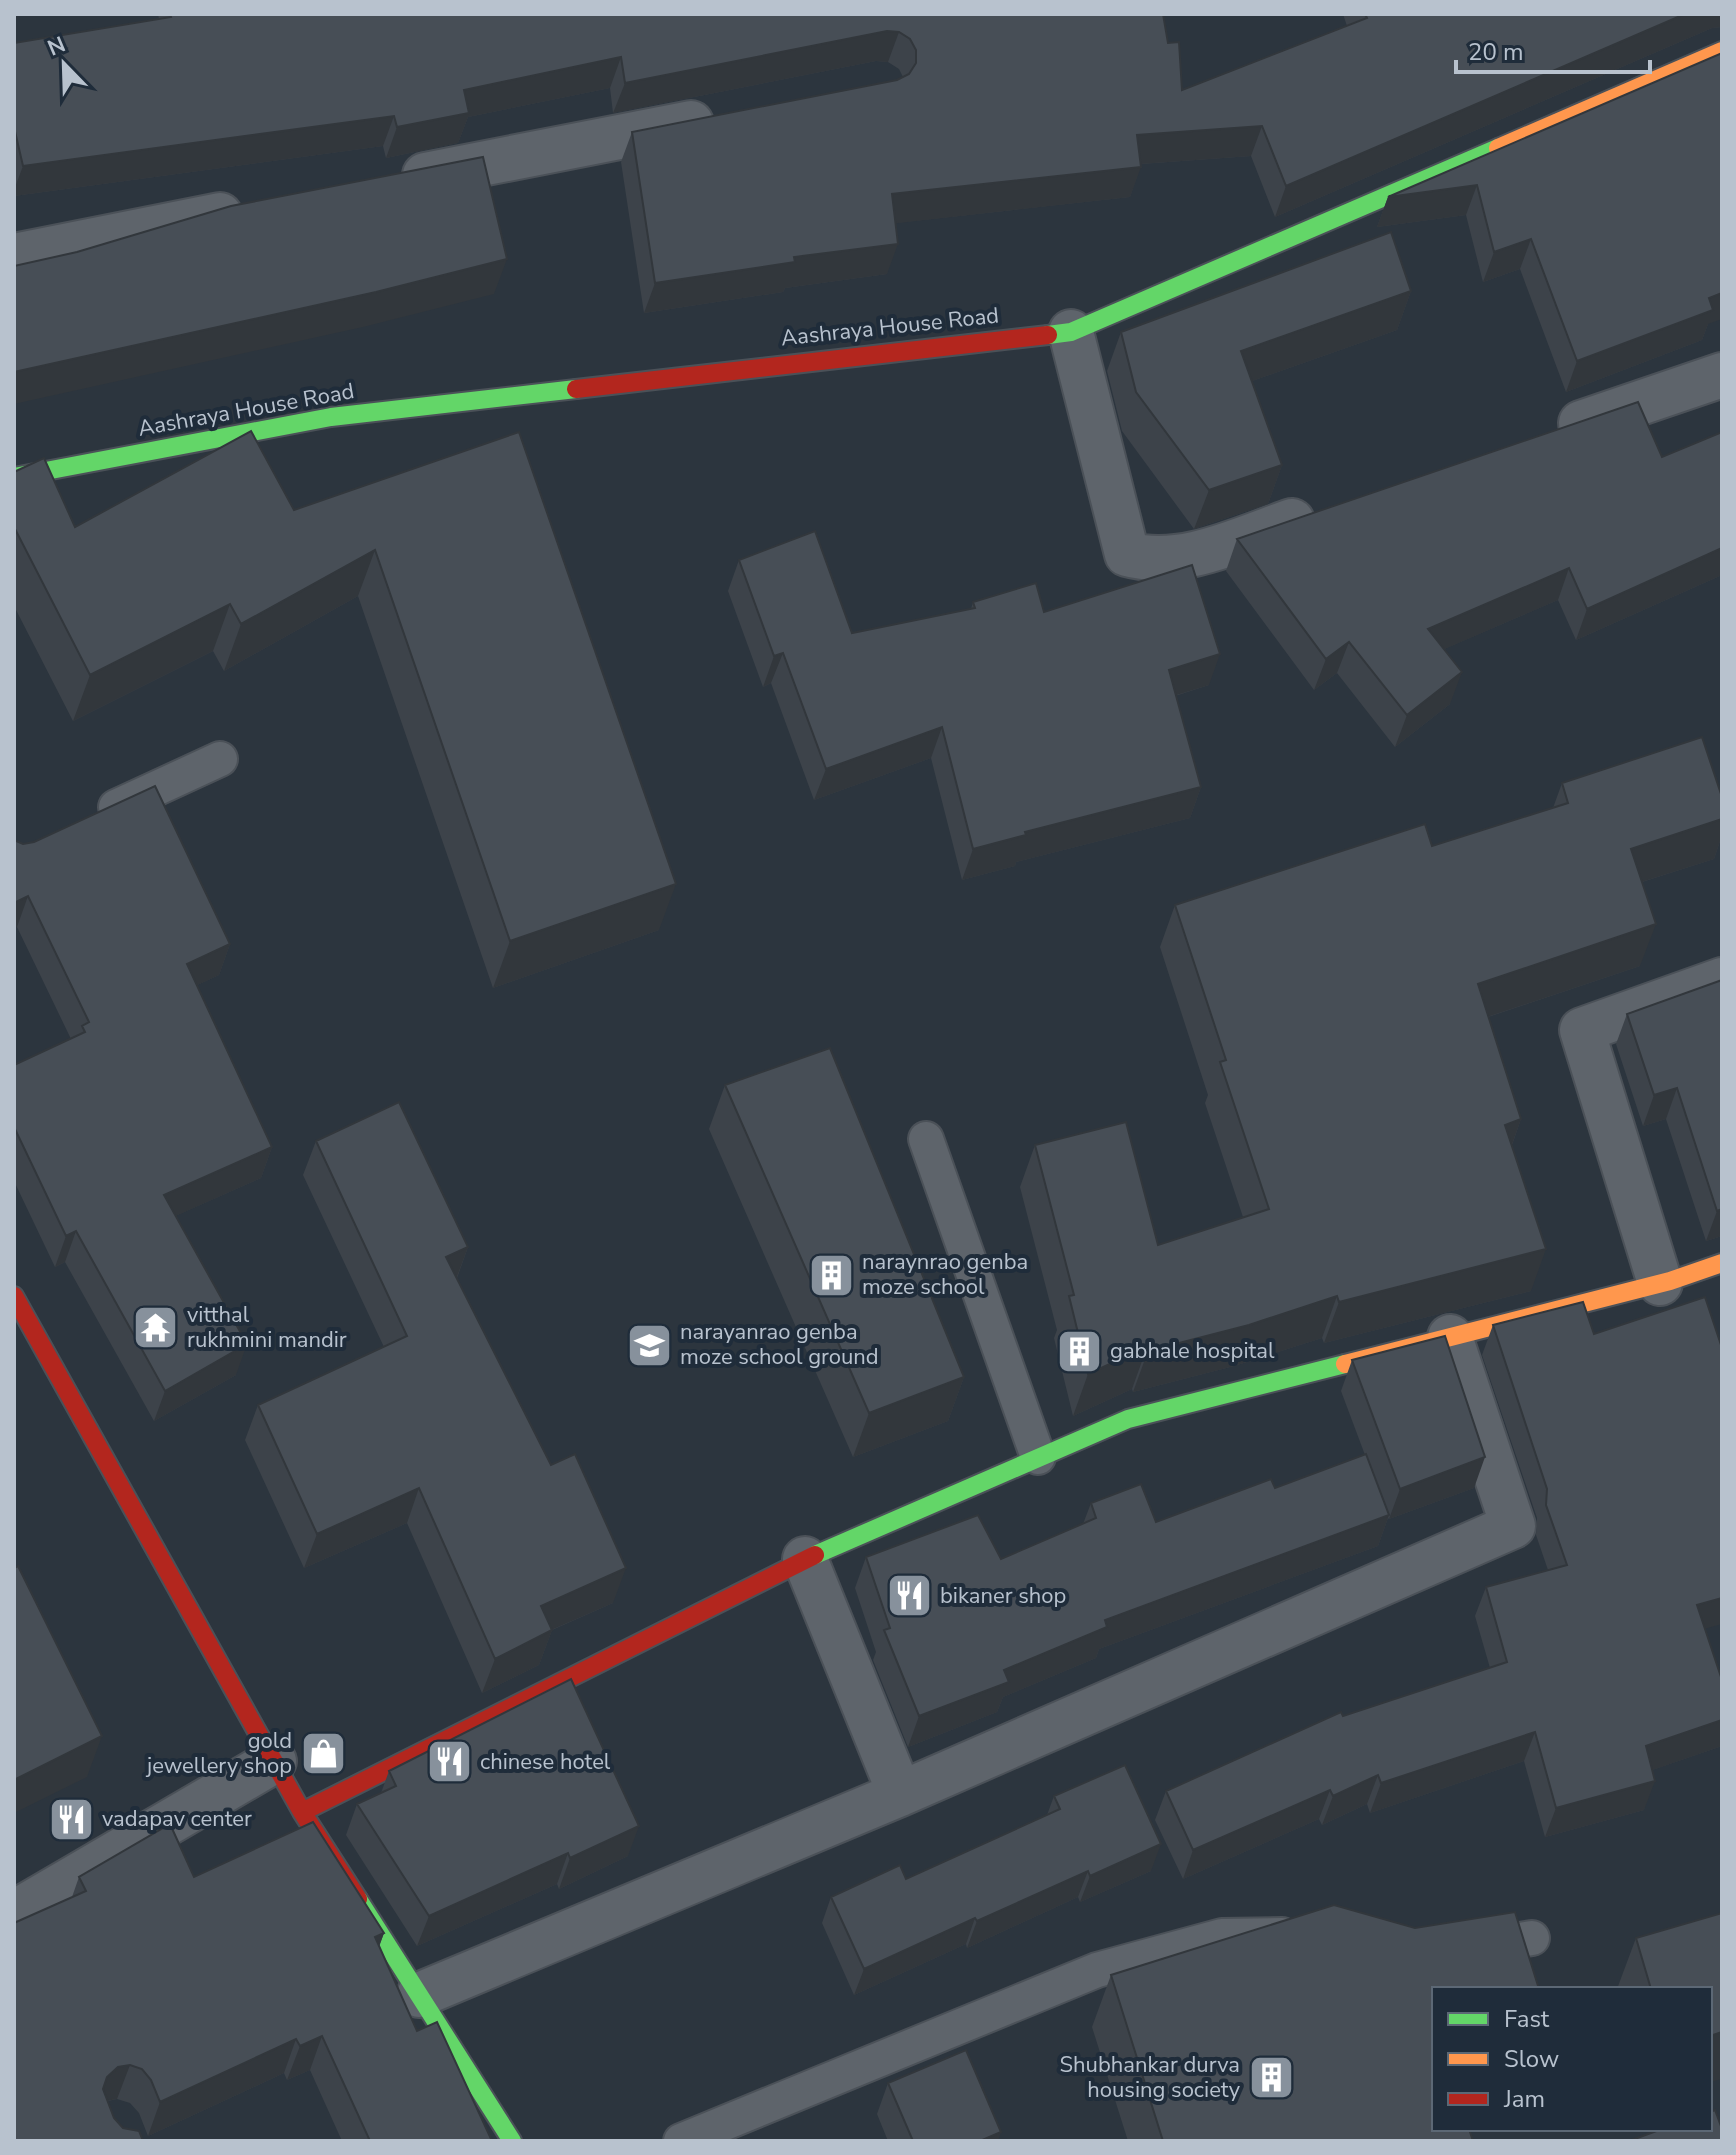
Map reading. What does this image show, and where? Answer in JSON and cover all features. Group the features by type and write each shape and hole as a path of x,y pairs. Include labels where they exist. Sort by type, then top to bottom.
{"street":[{"name":"Aashraya House Road","path":"14,477 331,417 1071,332 1722,51"},
{"path":"386,183 726,116"},
{"path":"14,256 262,207"},
{"path":"1071,332 1127,554 1152,561 1195,555 1330,508"},
{"path":"1541,436 1722,375"},
{"path":"1660,1283 1582,1030 1722,980"},
{"path":"302,1812 805,1559 1128,1419 1660,1283 1722,1263"},
{"path":"14,1296 302,1812 512,2141"},
{"path":"419,1995 900,1794 1513,1526 1450,1337"},
{"path":"805,1559 900,1794"},
{"path":"14,1913 274,1761"}],"lane":[{"path":"83,823 220,759"},
{"path":"926,1139 1038,1457"},
{"path":"681,2141 1097,1970 1222,1936 1308,1934"},
{"path":"1440,1953 1532,1938"}],"building":[{"path":"170,14 1163,14 1168,43 1179,42 1182,90 1367,18 1365,14 1685,14 1286,186 1262,126 1137,135 1141,167 892,194 898,244 794,257 795,262 655,283 632,132 897,80 909,74 916,63 916,50 910,39 899,32 887,31 625,83 621,57 464,90 469,113 397,127 394,116 23,166 14,127 14,43 171,17"},
{"path":"1722,53 1722,293 1709,298 1713,310 1577,361 1531,239 1494,252 1477,185 1388,197"},
{"path":"483,157 507,259 376,292 14,372 14,266 77,252 231,206"},
{"path":"1391,232 1411,291 1241,351 1282,465 1209,490 1136,392 1121,332"},
{"path":"1638,402 1662,457 1722,432 1722,548 1587,609 1569,568 1428,629 1462,672 1407,715 1349,642 1326,659 1237,539"},
{"path":"251,431 294,510 519,432 676,884 510,941 375,550 241,624 230,604 90,675 14,527 14,472 44,458 75,527"},
{"path":"815,531 852,633 975,608 973,602 1036,583 1044,612 1192,565 1220,654 1169,670 1201,787 1025,832 1026,835 973,849 942,727 826,769 783,653 774,656 739,560"},
{"path":"1702,737 1722,797 1722,819 1631,849 1656,924 1478,984 1521,1119 1505,1125 1546,1249 1339,1302 1337,1296 1249,1325 1148,1351 1147,1347 1088,1374 1069,1296 1074,1295 1035,1145 1126,1122 1158,1245 1269,1209 1220,1062 1226,1060 1175,905 1425,824 1432,846 1568,803 1562,783"},
{"path":"155,786 230,944 187,964 272,1147 164,1195 247,1344 165,1391 76,1231 66,1236 14,1127 14,1065 85,1032 82,1026 89,1022 28,896 14,903 14,840 23,844 34,842"},
{"path":"1722,980 1722,1209 1717,1211 1677,1088 1654,1095 1627,1014"},
{"name":"naraynrao genba moze school","path":"830,1048 964,1377 869,1413 725,1085"},
{"path":"399,1102 468,1247 446,1257 551,1465 575,1454 626,1568 541,1606 552,1630 495,1659 419,1488 317,1534 258,1405 407,1336 316,1141"},
{"path":"1705,1297 1722,1348 1722,1598 1697,1605 1722,1680 1722,1720 1646,1746 1655,1781 1556,1808 1535,1732 1381,1783 1378,1775 1333,1796 1330,1790 1193,1850 1166,1791 1341,1712 1343,1716 1507,1662 1486,1587 1567,1565 1546,1505 1547,1489 1493,1325 1583,1302 1594,1334"},
{"path":"1445,1336 1485,1457 1400,1489 1352,1360"},
{"path":"1366,1454 1389,1515 1105,1620 1107,1627 1004,1670 1009,1682 919,1716 884,1630 890,1628 866,1557 978,1515 1001,1559 1096,1518 1091,1503 1141,1484 1156,1522 1271,1479 1275,1488"},
{"path":"18,1566 102,1736 14,1780 14,1568"},
{"path":"571,1679 639,1826 570,1858 568,1853 429,1916 357,1804 396,1786 389,1771"},
{"path":"1125,1765 1161,1844 1090,1876 1088,1871 977,1921 975,1918 864,1969 831,1897 900,1865 906,1879 1060,1809 1054,1796"},
{"path":"313,1822 384,1933 375,1937 417,2031 437,2022 492,2141 370,2141 322,2036 300,2046 296,2039 160,2102 151,2080 142,2069 130,2065 118,2067 107,2077 103,2089 114,2118 123,2128 139,2131 143,2141 14,2141 14,1923 86,1891 79,1877 170,1824 194,1877"},
{"name":"Shubhankar durva housing society","path":"1334,1905 1415,1928 1515,1912 1538,1987 1432,1987 1432,2131 1470,2131 1473,2141 1163,2141 1111,1975"},
{"path":"1722,1913 1722,2032 1712,2035 1712,1987 1650,1987 1636,1938"},
{"path":"966,2050 1001,2132 980,2141 913,2141 888,2083"},
{"path":"1715,2110 1722,2129 1722,2141 1629,2141 1656,2131 1712,2131 1712,2111"}],"traffic: fast":[{"path":"1048,335 1071,332 1498,148"},
{"path":"14,477 331,417 576,389"},
{"path":"815,1555 1128,1419 1345,1364"},
{"path":"358,1899 512,2141"}],"traffic: slow":[{"path":"1498,148 1722,51"},
{"path":"1345,1364 1670,1281 1722,1263"}],"traffic: jam":[{"path":"576,389 1048,335"},
{"path":"14,1296 302,1812 358,1899"},
{"path":"302,1812 815,1555"}],"place":[{"name":"naraynrao genba moze school","path":"831,1275"},
{"name":"vitthal rukhmini mandir","path":"156,1328"},
{"name":"narayanrao genba moze school ground","path":"649,1345"},
{"name":"gabhale hospital","path":"1079,1351"},
{"name":"bikaner shop","path":"909,1596"},
{"name":"gold jewellery shop","path":"323,1754"},
{"name":"chinese hotel","path":"449,1762"},
{"name":"vadapav center","path":"71,1819"},
{"name":"Shubhankar durva housing society","path":"1271,2078"}]}
